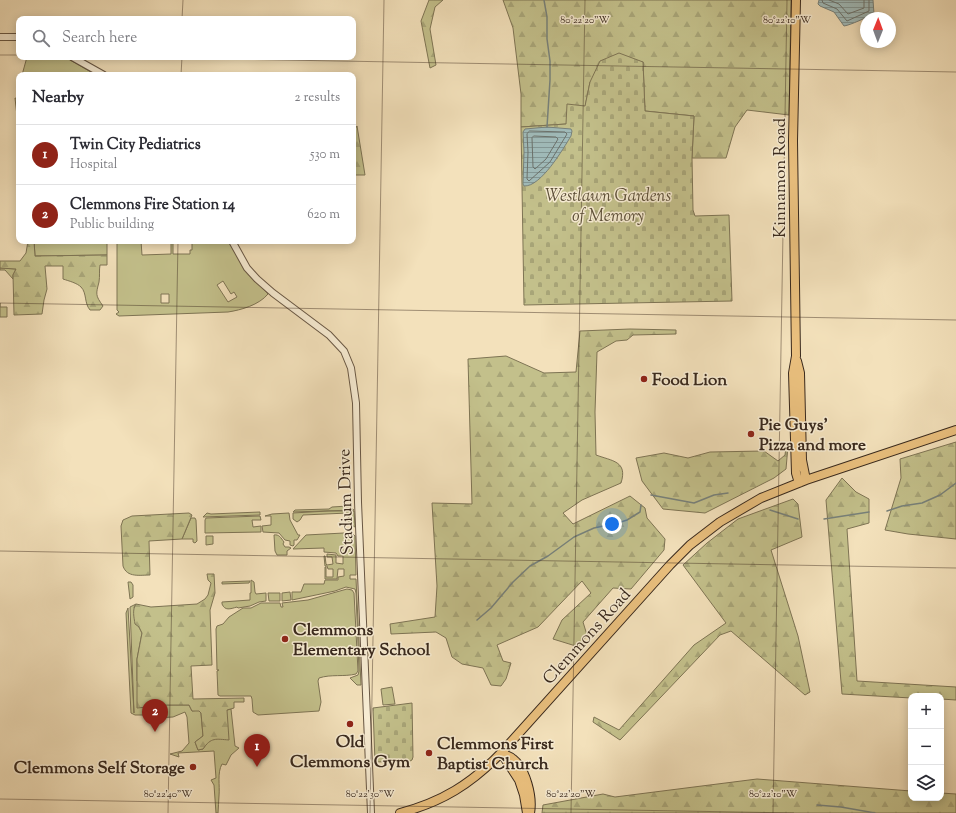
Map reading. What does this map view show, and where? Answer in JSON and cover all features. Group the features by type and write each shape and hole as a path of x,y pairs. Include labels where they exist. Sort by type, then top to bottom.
{"main road":[{"name":"Kinnamon Road","path":"796,0 793,141 796,356 793,373 796,473 802,481"},
{"name":"Clemmons Road","path":"400,813 420,808 447,796 476,777 501,753 676,558 720,522 738,510 761,498 802,481 956,430"},
{"path":"501,753 519,780 524,795 526,813"},
{"path":"501,753 513,758 523,774 530,795 530,813"}],"street":[{"path":"0,37 16,37"},
{"path":"77,60 99,72"},
{"name":"Stadium Drive","path":"234,244 257,279 328,335 344,351 352,368 356,403 358,502 370,813"}],"green space":[{"path":"429,0 443,0 435,7 430,29 436,65 430,68 421,21"},
{"path":"503,0 791,0 789,115 747,110 735,127 726,158 692,158 694,116 645,111 643,62 590,82 585,107 566,124 521,127 521,94 513,28"},
{"name":"Westlawn Gardens of Memory","path":"619,53 643,62 645,111 694,116 692,158 693,210 695,216 729,215 732,301 524,305 521,127 566,124 567,104 585,106 590,82 600,61"},
{"path":"26,60 70,60 91,72 23,72"},
{"path":"357,126 365,175 356,175"},
{"path":"28,244 34,244 35,256 107,255 107,265 100,265 97,292 97,297 103,306 100,310 90,310 83,289 75,283 63,279 63,266 45,266 47,289 42,314 14,315 13,275 16,269 0,268 0,261 20,261 26,253"},
{"path":"34,244 107,244 107,255 35,256"},
{"path":"117,244 141,244 142,255 171,254 171,244 173,244 173,254 190,254 192,244 231,244 244,268 268,294 255,304 228,312 119,316 116,314 119,312 117,310","holes":["223,281 231,294 234,292 237,297 228,302 217,285","161,294 169,294 169,303 161,303"]},
{"path":"0,268 16,269 13,279 5,270 0,270"},
{"path":"0,307 7,307 7,317 0,317"},
{"path":"630,329 676,330 676,334 633,335 627,340 616,341 597,352 595,412 596,455 617,463 622,470 623,476 621,483 582,500 563,513 573,524 630,496 645,508 647,518 665,539 664,550 631,589 613,588 583,622 587,635 579,647 553,639 562,620 591,593 582,581 538,627 497,645 503,661 511,663 506,679 501,686 491,685 483,668 462,664 452,657 446,638 436,632 391,634 390,624 435,617 437,586 432,503 472,504 468,359 506,356 544,373 576,372 580,331"},
{"path":"956,442 956,539 885,530 901,478 900,459"},
{"path":"788,446 786,469 774,478 705,513 663,509 642,481 636,458 664,453 688,458 710,452 764,451 778,461 785,455 786,447"},
{"path":"842,478 856,492 869,499 869,523 847,529 857,681 956,687 956,700 944,699 944,693 908,693 908,698 842,694 826,500"},
{"path":"793,499 798,504 802,537 771,550 798,636 810,692 805,695 731,631 720,635 620,740 593,722 594,717 619,730 694,645 726,623 683,565 707,543 738,519"},
{"path":"348,506 354,510 293,512 295,510 329,509 332,507"},
{"path":"354,511 355,527 349,524 348,513 303,515 297,522 293,519 293,513"},
{"path":"260,512 260,515 203,517 207,513"},
{"path":"189,513 192,515 182,539 149,541 150,575 134,575 125,570 123,566 121,526 123,520 132,516"},
{"path":"289,513 290,520 298,535 300,535 297,540 294,540 293,546 290,545 290,541 285,540 279,533 263,532 262,526 271,525 271,516 265,516"},
{"path":"260,516 261,520 252,520 253,527 261,526 261,532 205,533 206,518"},
{"path":"191,518 195,518 196,520 197,541 195,543 193,542 193,539 182,539"},
{"path":"353,534 355,536 356,575 350,575 350,579 356,579 361,685 357,685 350,678 358,675 359,671 355,589 346,587 335,591 292,600 292,592 301,592 304,584 324,584 325,580 338,580 338,577 344,576 344,569 338,569 337,579 325,579 325,567 326,577 333,577 333,569 328,569 327,566 325,566 324,556 327,565 333,564 332,557 327,557 327,554 336,555 336,563 343,564 343,556 338,556 336,553 324,552 324,548 293,549 306,535"},
{"path":"274,535 281,538 285,547 291,548 287,551 287,555 277,555 275,551"},
{"path":"206,536 213,536 213,544 206,545"},
{"path":"207,574 214,574 215,593 210,610 212,665 191,666 193,699 244,698 244,702 234,702 234,708 227,710 229,740 214,740 209,742 203,749 198,750 195,742 203,736 201,713 199,711 192,711 189,705 168,705 137,708 137,659 142,633 139,627 135,624 134,611 136,604 151,607 197,604 208,595 211,583 208,580"},
{"path":"251,580 254,582 256,594 266,593 266,601 250,606 228,609 225,608 222,602 250,600"},
{"path":"250,581 249,583 222,584 222,582"},
{"path":"128,582 131,582 133,585 133,597 130,599"},
{"path":"347,589 352,590 354,593 358,671 356,674 351,675 319,678 318,681 321,702 319,711 258,715 253,712 251,696 218,695 217,671 219,670 217,670 217,626 223,624 229,617 243,608 251,608 261,603 280,603 281,607 283,607 282,603 308,600"},
{"path":"290,592 291,600 282,601 282,593"},
{"path":"268,593 280,593 280,601 269,601"},
{"path":"136,604 134,607 142,633 137,659 137,681 168,705 189,705 192,711 199,710 201,713 203,736 195,742 198,750 203,749 212,739 227,710 231,709 235,746 239,748 231,755 226,765 222,764 220,768 218,813 216,813 214,785 211,780 216,778 214,751 178,753 179,757 170,754 182,751 189,743 187,717 185,712 173,717 155,718 148,715 135,715 131,713 126,613 128,608 134,713 130,607"},
{"path":"392,687 395,704 383,705 381,689"},
{"path":"412,703 412,760 375,762 373,708"},
{"path":"757,779 908,791 908,801 944,801 944,793 956,794 956,813 542,813 543,805 603,794 615,797"}],"water":[{"path":"819,0 873,0 874,12 860,12 860,21 844,26 834,12 818,4"},
{"path":"547,127 571,129 571,136 557,158 544,174 531,185 524,186 523,132 525,129"}],"waterway":[{"path":"544,0 547,17 547,39 550,61 547,127"},
{"path":"887,511 902,506 922,503 940,495 956,483"},
{"path":"651,495 694,503 714,495 728,493"},
{"path":"477,620 491,608 513,582 530,566 548,556 574,537 594,528 627,520 640,512 641,505"},
{"path":"770,510 798,519"},
{"path":"824,519 869,512"},
{"path":"817,805 841,807 875,813"}],"place":[{"name":"Food Lion","path":"644,379"},
{"name":"Pie Guys' Pizza and more","path":"751,434"},
{"name":"Clemmons Elementary School","path":"285,639"},
{"name":"Old Clemmons Gym","path":"350,724"},
{"name":"Clemmons Fire Station 14","path":"155,732"},
{"name":"Clemmons First Baptist Church","path":"429,753"},
{"name":"Clemmons Self Storage","path":"193,767"},
{"name":"Twin City Pediatrics","path":"257,767"}]}
